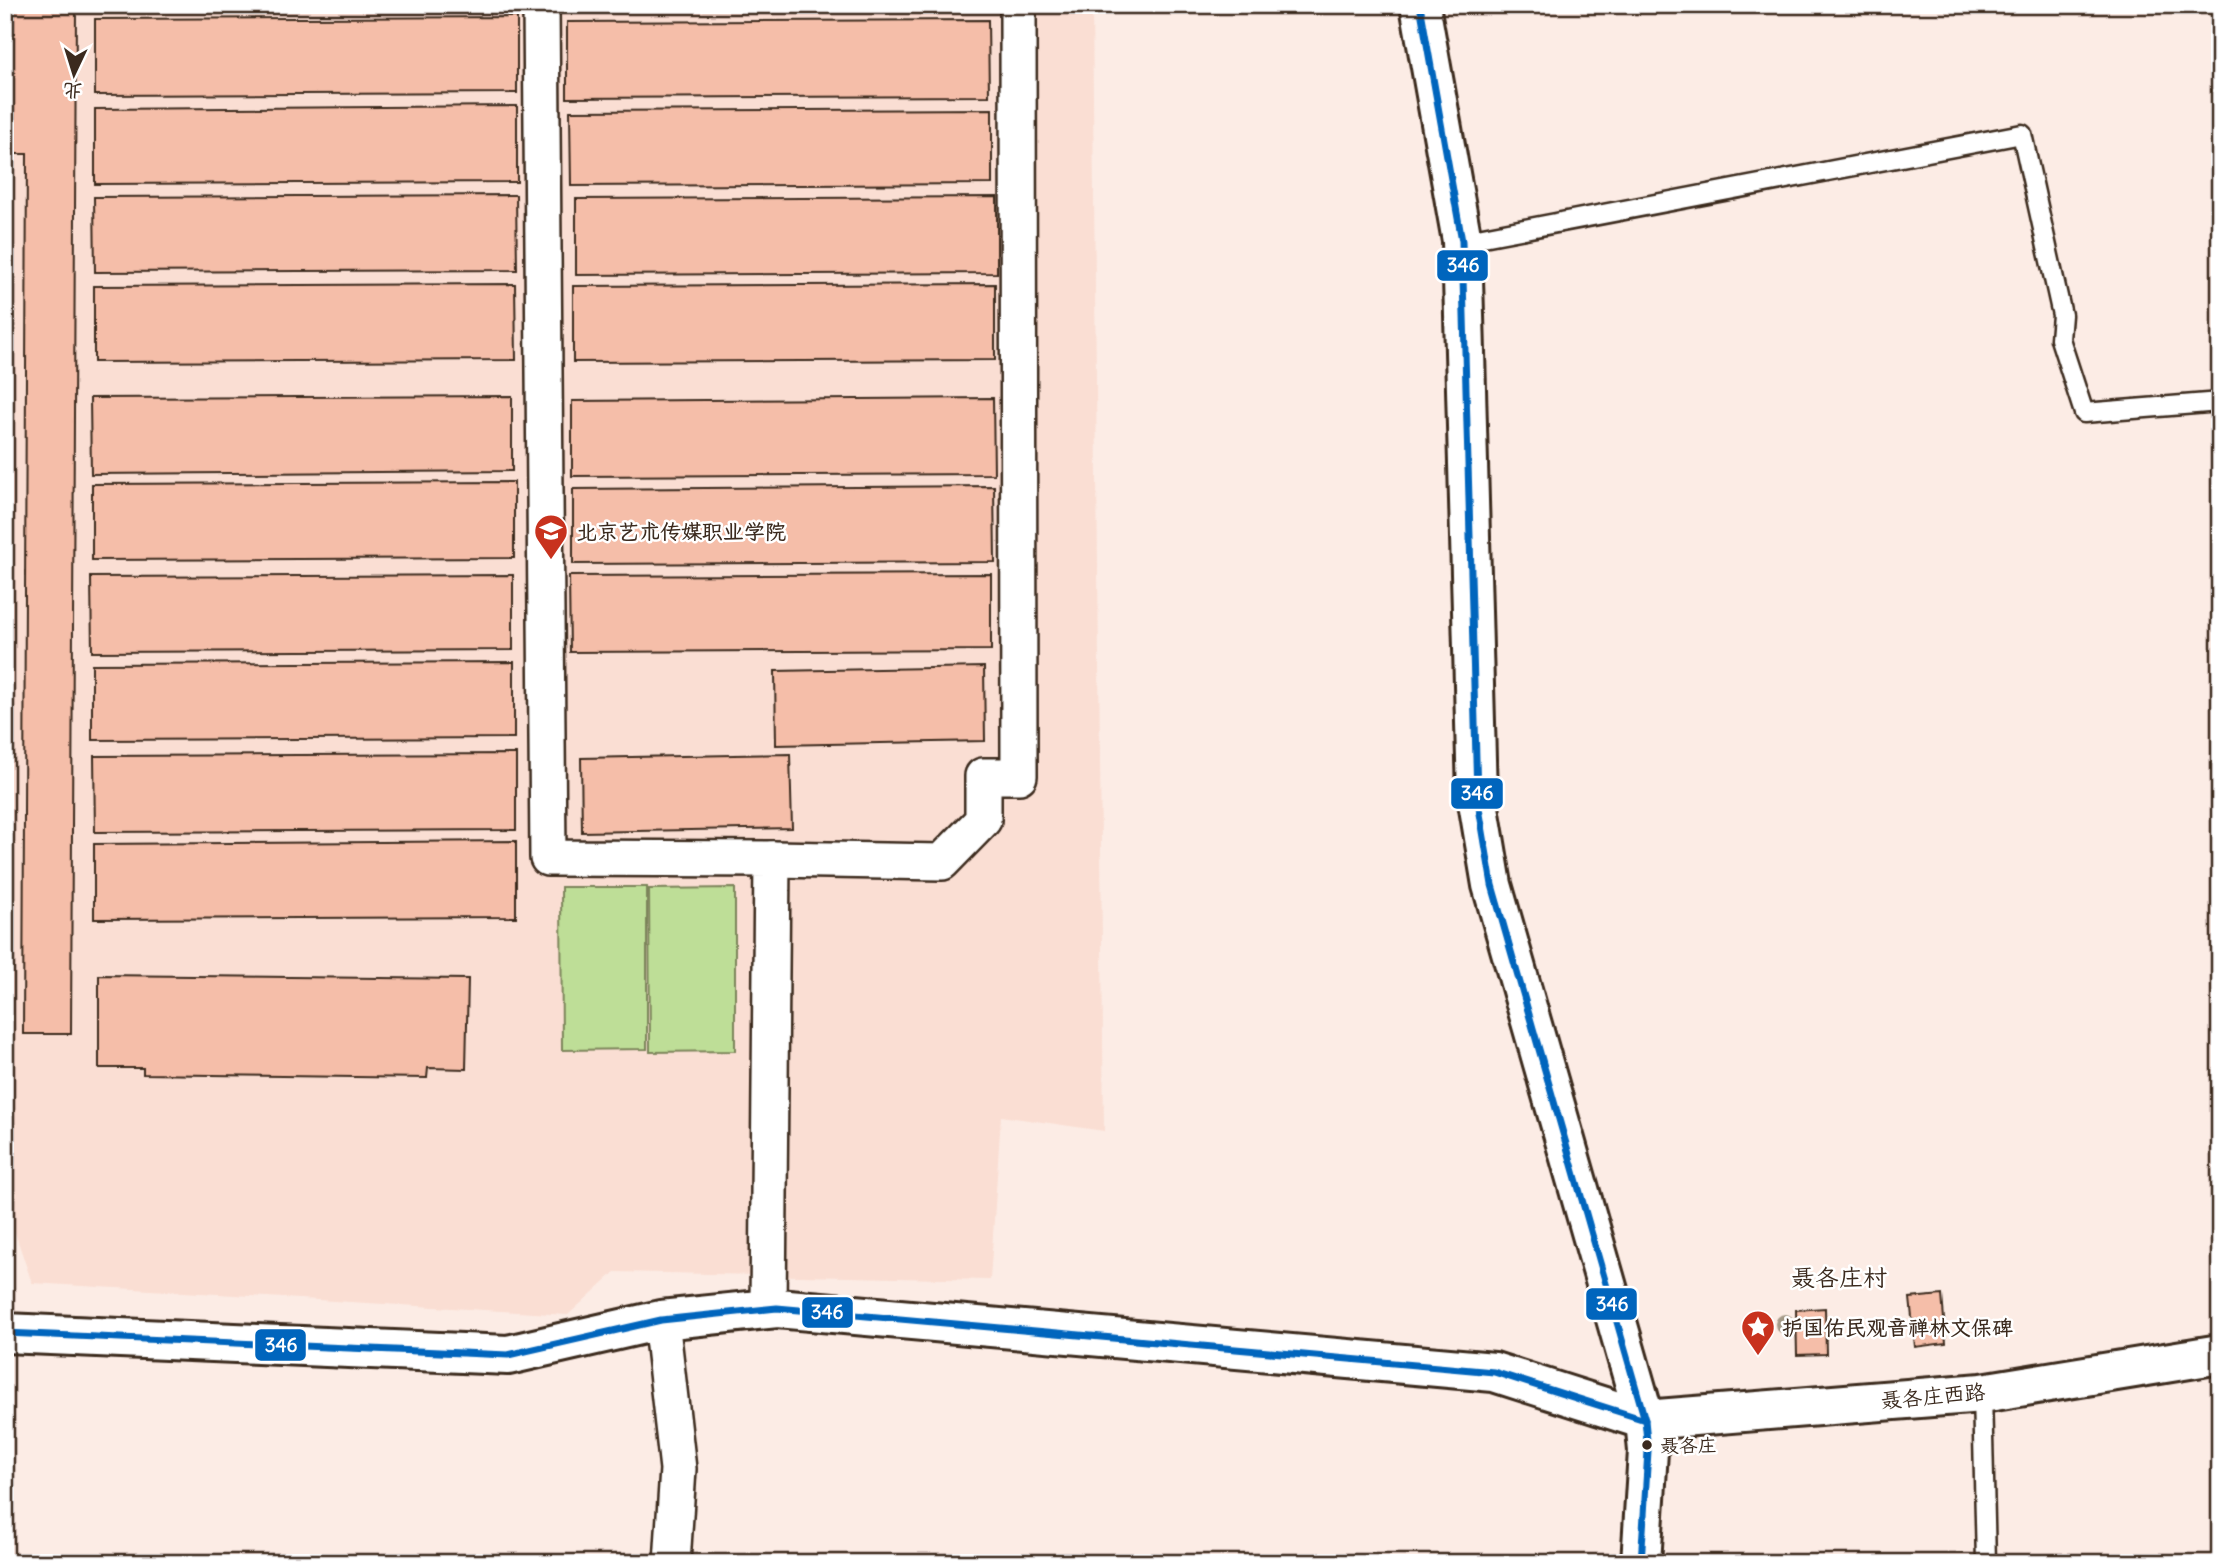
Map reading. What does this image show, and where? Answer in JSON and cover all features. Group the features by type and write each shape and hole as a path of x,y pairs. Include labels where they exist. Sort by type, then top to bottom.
{"street":[{"path":"541,5 548,858 942,862 983,820 983,776 1019,776 1018,5"},
{"path":"1420,5 1462,241 1477,796 1492,884 1645,1420 1648,1451 1641,1563"},
{"path":"768,1308 772,859"},
{"path":"5,1333 508,1355 662,1320 768,1308 1494,1372 1645,1420"},
{"path":"662,1320 678,1469 672,1563"},
{"name":"聂各庄西路","path":"1645,1420 1982,1393 2220,1354"}],"lane":[{"path":"1462,241 2022,134 2062,316 2060,339 2084,413 2220,402"},
{"path":"1982,1393 1986,1563"}],"shaded area":[{"name":"北京艺术传媒职业学院","path":"5,5 1092,5 1104,1131 1001,1116 990,1280 615,1272 568,1315 32,1283 5,1203"}],"green space":[{"path":"561,887 647,887 647,1049 562,1050"},
{"path":"735,888 735,1051 650,1052 649,889"}],"building":[{"path":"5,5 76,5 71,1034 23,1034 27,154 5,154"},
{"path":"94,5 375,5 94,6"},
{"path":"567,5 989,5 989,8 567,10"},
{"path":"517,17 517,93 95,95 95,19"},
{"path":"988,20 989,96 567,98 567,22"},
{"path":"517,106 517,182 95,184 95,109"},
{"path":"992,109 992,184 571,186 570,111"},
{"path":"516,195 517,270 95,272 94,197"},
{"path":"997,197 997,273 576,275 576,199"},
{"path":"515,284 516,360 94,362 94,286"},
{"path":"995,284 995,360 573,362 573,286"},
{"path":"512,396 512,471 91,474 90,398"},
{"path":"993,398 994,474 572,476 572,401"},
{"path":"514,482 514,558 92,560 92,484"},
{"path":"994,486 995,562 573,564 573,489"},
{"path":"991,574 991,650 570,652 569,576"},
{"path":"513,575 513,650 92,652 91,577"},
{"path":"514,662 514,738 92,740 92,664"},
{"path":"984,667 985,741 776,745 775,671"},
{"path":"516,754 516,830 95,832 94,756"},
{"path":"790,754 792,828 582,832 581,758"},
{"path":"516,841 516,917 94,919 94,844"},
{"path":"99,975 468,979 466,1069 428,1068 427,1078 143,1074 143,1068 99,1068"},
{"path":"1942,1295 1946,1343 1915,1347 1910,1298"},
{"path":"1825,1308 1826,1354 1797,1355 1796,1310"}],"transit line":[{"name":"346","path":"1420,5 1462,241 1477,796 1492,885 1645,1420 1648,1451 1641,1563"},
{"name":"346","path":"5,1333 508,1355 661,1320 777,1308 1494,1372 1645,1420"}],"place":[{"name":"北京艺术传媒职业学院","path":"551,561"},
{"name":"护国佑民观音禅林文保碑","path":"1758,1357"},
{"name":"聂各庄","path":"1647,1445"}],"district":[{"name":"聂各庄村","path":"1839,1277"}]}
